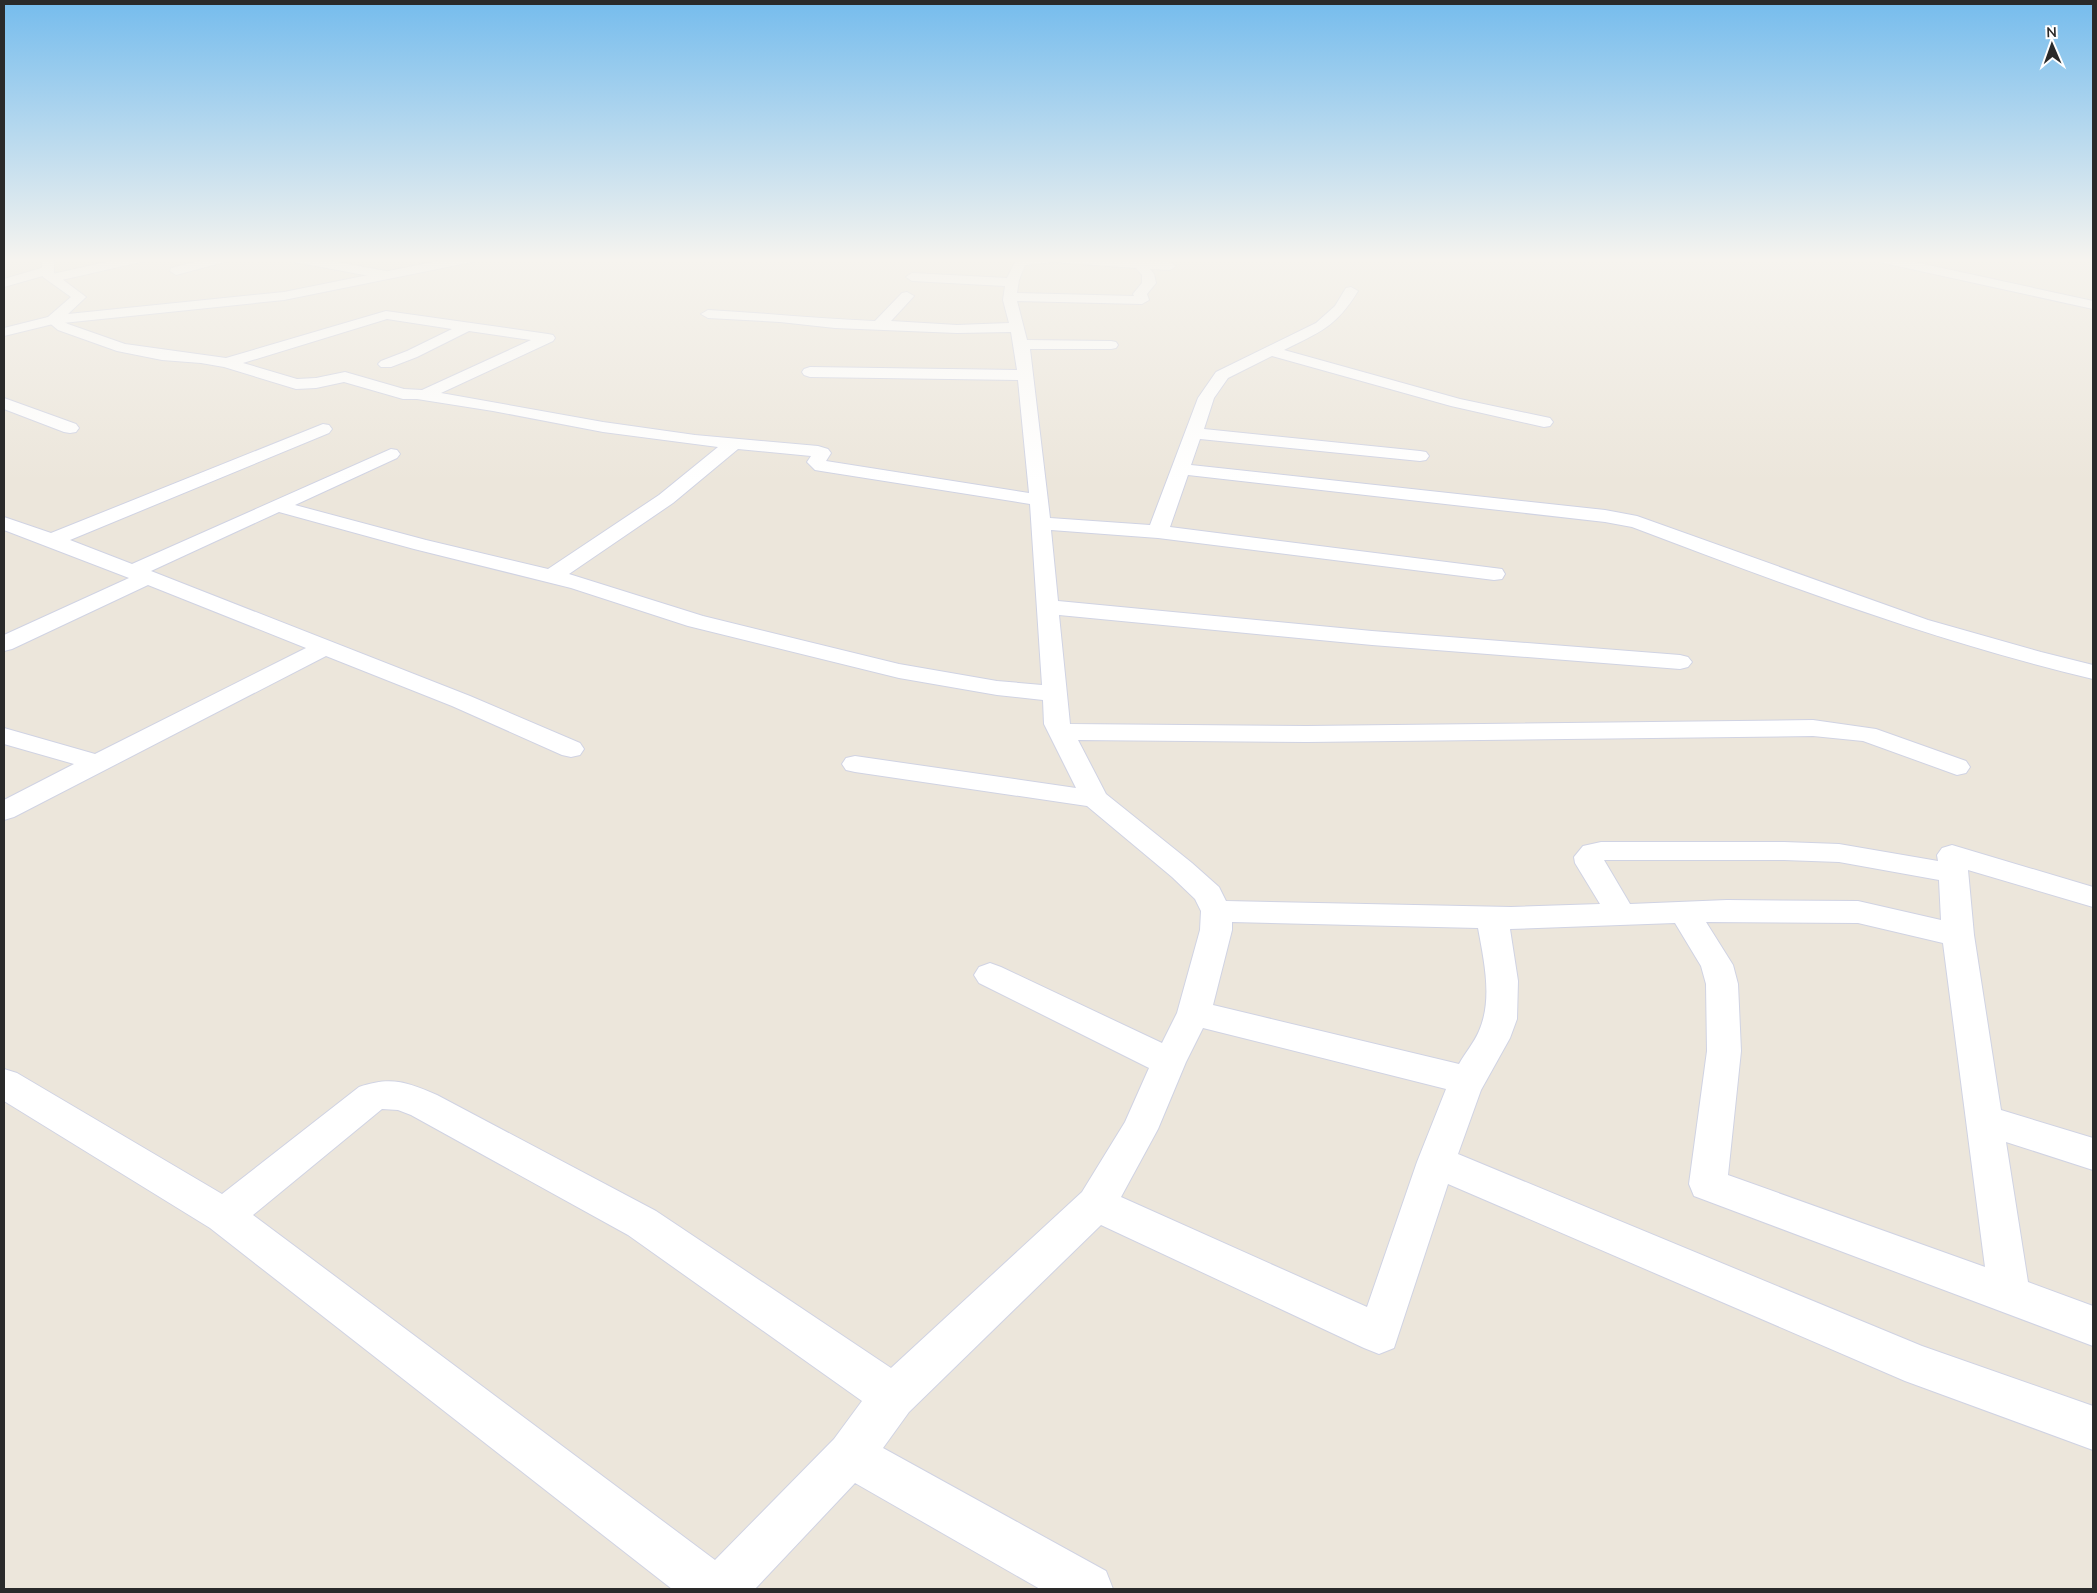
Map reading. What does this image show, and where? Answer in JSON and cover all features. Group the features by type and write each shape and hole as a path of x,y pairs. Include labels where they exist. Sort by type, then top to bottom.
{"street":[{"path":"78,332 122,348 227,363 296,384 316,384 345,377 403,394 424,395 493,406 603,427 695,440 818,451 822,453 816,462 821,466 1039,511 1158,532 1494,574"},
{"path":"227,363 331,332"},
{"path":"386,364 412,354 455,332"},
{"path":"424,395 548,338 506,332"},
{"path":"721,1589 850,1454 893,1396 1096,1204 1140,1129 1169,1062 1194,1013 1216,930 1216,911 1208,894 1182,870 1095,799 1057,724 1039,511 1025,375 1018,332"},
{"path":"1158,532 1206,398 1222,375 1308,332"},
{"path":"1021,344 1111,345"},
{"path":"1271,351 1457,403 1544,422"},
{"path":"810,372 1025,375"},
{"path":"4,403 70,428"},
{"path":"52,540 323,429"},
{"path":"1194,433 1420,456"},
{"path":"551,577 666,499 733,444"},
{"path":"4,644 277,506 391,454"},
{"path":"1180,469 1605,516 1638,522 1872,608 1979,644 2093,672"},
{"path":"277,506 420,545 578,583 696,621 899,671 997,688 1055,694"},
{"path":"4,523 52,540 461,701 572,749"},
{"path":"1047,607 1372,638 1680,662"},
{"path":"4,811 324,648"},
{"path":"1061,732 1307,734 1813,728 1867,734 1957,767"},
{"path":"4,736 98,763"},
{"path":"855,764 1095,799"},
{"path":"1621,914 1590,863 1589,858 1593,853 1642,850 1830,853 1954,873"},
{"path":"2009,1296 1958,935 1952,855 2093,897"},
{"path":"1216,911 1492,918 1727,910 1858,912 1958,935"},
{"path":"1683,912 1717,965 1722,984 1724,1052 1708,1184 2093,1326"},
{"path":"1096,1204 1379,1334 1436,1162 1467,1080 1493,1039 1500,1020 1504,990 1492,918"},
{"path":"990,975 1169,1062"},
{"path":"1194,1013 1467,1080"},
{"path":"4,1083 224,1216 712,1589"},
{"path":"224,1216 372,1097 387,1093 400,1094 424,1105 642,1223 893,1396"},
{"path":"1985,1120 2093,1154"},
{"path":"1436,1162 1920,1366 2093,1428"},
{"path":"850,1454 1088,1589"}]}
